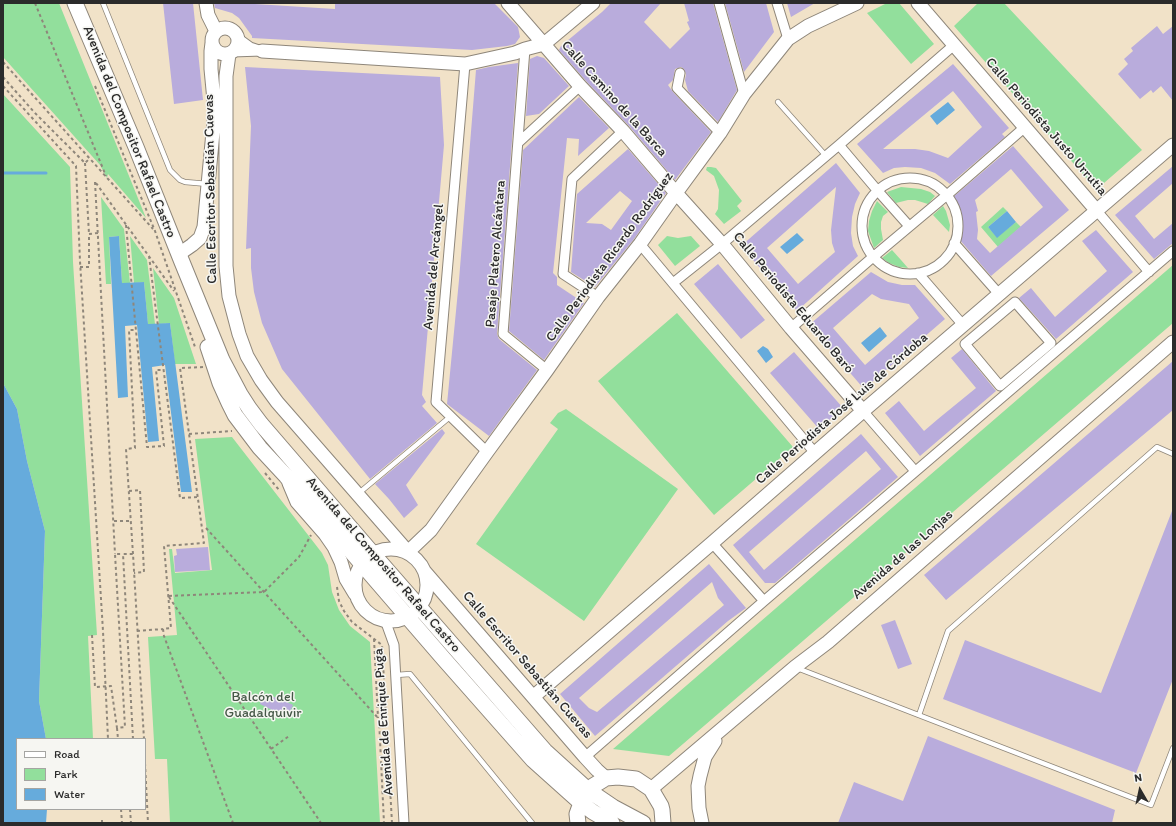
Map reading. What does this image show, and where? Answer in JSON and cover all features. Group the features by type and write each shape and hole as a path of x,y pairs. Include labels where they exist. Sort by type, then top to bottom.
{"main road":[{"name":"Avenida del Compositor Rafael Castro","path":"75,3 222,360 249,408 367,559 408,617 528,755 546,773 584,796 613,807 643,823"},
{"name":"Avenida del Compositor Rafael Castro","path":"180,258 212,363 235,415 260,448 367,559 420,607 584,796 593,812 612,823"},
{"path":"578,823 578,814 584,796 593,786 606,778 618,777 636,779 651,789 661,806 663,823"}],"street":[{"name":"Calle Escritor Sebastián Cuevas","path":"180,258 196,242 203,233 204,228 215,111 211,69 211,51 214,37 206,3"},
{"name":"Calle Camino de la Barca","path":"508,3 580,86 623,131 676,193"},
{"path":"262,51 250,47 239,39 235,31 228,27 219,29 214,37 216,51 224,54 262,51 465,64 515,54 524,49 544,44 593,3"},
{"path":"719,3 744,94"},
{"path":"777,3 788,39"},
{"name":"Calle Periodista Ricardo Rodríguez","path":"408,552 431,530 598,297 640,244 720,132 744,94 788,39 808,26 857,3"},
{"name":"Calle Periodista Justo Urrutia","path":"918,3 1149,272"},
{"path":"231,53 238,47 239,39"},
{"path":"673,283 722,244 839,145 954,45"},
{"name":"Pasaje Platero Alcántara","path":"524,49 503,334 547,370"},
{"name":"Calle Escritor Sebastián Cuevas","path":"231,53 226,76 226,266 229,296 239,334 247,356 277,402 408,552 415,557 425,572 585,757 606,778"},
{"name":"Avenida del Arcángel","path":"465,64 436,402 487,452"},
{"path":"680,73 677,88 720,132"},
{"path":"518,142 580,86"},
{"path":"790,328 1025,127"},
{"path":"598,297 563,274 572,179 623,131"},
{"path":"839,145 909,226"},
{"name":"Calle Periodista José Luis de Córdoba","path":"533,697 1173,145"},
{"path":"905,178 921,179 935,185 947,195 955,208 958,223 957,238 951,251 941,263 928,270 913,274 898,272 884,267 873,257 865,244 862,230 863,216 868,202 877,190 890,182 905,178"},
{"name":"Calle Periodista Eduardo Baró","path":"676,193 722,244 790,328 915,471"},
{"path":"954,243 1001,293 1014,303 1052,348"},
{"path":"640,244 815,453"},
{"path":"585,757 915,471 1052,348 1149,272 1173,251"},
{"path":"918,273 961,327 969,341 1007,387"},
{"path":"969,341 1014,303"},
{"name":"Avenida de las Lonjas","path":"651,789 796,667 828,642 1173,342"},
{"name":"Avenida del Compositor Rafael Castro","path":"286,476 297,502 325,534 334,547 341,562 346,579 357,598 364,608 373,616 385,620"},
{"path":"712,543 764,601"},
{"path":"357,598 355,586 356,578 367,559 384,549 396,549 408,552"},
{"path":"385,620 394,621 408,617 420,607 426,596 428,584 425,572"},
{"name":"Avenida de Enrique Puga","path":"385,620 394,645 404,823"},
{"path":"702,823 698,808 700,776 705,757 722,730"}],"lane":[{"path":"103,3 170,170 180,180 185,182 208,184"},
{"path":"778,102 826,156"},
{"path":"358,494 451,416"},
{"path":"919,715 948,631 1157,447 1173,454"},
{"path":"796,667 1151,806 1173,748"},
{"path":"396,675 410,674 532,823"}],"path":[{"path":"34,3 107,178"},
{"path":"3,62 155,231 95,84"},
{"path":"3,77 85,163 89,234 89,267 80,267"},
{"path":"3,86 76,166 80,267 108,738"},
{"path":"26,112 31,108"},
{"path":"85,163 90,158"},
{"path":"117,728 125,727 95,182 176,294"},
{"path":"126,225 147,447 164,446 156,370 163,368"},
{"path":"89,234 98,233"},
{"path":"149,256 180,498 198,497"},
{"path":"136,330 129,330 135,448 126,449 144,738"},
{"path":"138,631 171,628 164,546 204,543 180,368 203,367"},
{"path":"189,434 233,431"},
{"path":"129,491 140,490 144,572 134,573"},
{"path":"113,521 131,520"},
{"path":"206,528 378,720"},
{"path":"168,596 264,592 298,557 313,532"},
{"path":"115,554 133,554"},
{"path":"123,554 133,738"},
{"path":"336,582 339,601 352,622 382,645 392,823"},
{"path":"168,596 321,823"},
{"path":"163,629 164,636 233,823"},
{"path":"92,635 95,687 112,686 118,738"},
{"path":"374,639 384,823"},
{"path":"270,748 289,736"},
{"path":"146,783 148,823"},
{"path":"122,810 122,823"},
{"path":"130,810 130,823"},
{"path":"102,818 102,823"}],"green space":[{"path":"3,3 59,3 146,218 108,174 107,178 100,165 3,57"},
{"path":"887,3 899,3 934,44 911,64 867,13"},
{"path":"978,3 1004,3 1142,150 1104,183 1100,180 1093,186 954,26"},
{"path":"3,94 70,167 73,262 97,635 88,636 93,738 46,738 39,701 45,531 27,461 17,409 3,383"},
{"path":"707,167 716,168 742,201 737,206 741,211 724,224 715,214 718,209 719,190 714,176 706,170"},
{"path":"901,187 921,189 930,192 935,196 928,204 915,200 896,203 887,192"},
{"path":"101,197 124,229 130,283 122,283 119,236 109,237 111,284 106,284"},
{"path":"877,201 888,212 883,216 881,222 883,240 874,248 868,231 872,211"},
{"path":"943,206 950,225 949,232 933,215"},
{"path":"1003,207 1007,211 988,227 997,237 1016,222 1021,227 998,247 981,227"},
{"path":"130,236 147,260 155,324 148,325 144,282 134,283"},
{"path":"667,236 678,238 691,236 700,246 675,266 658,245"},
{"path":"892,250 908,268 899,267 882,258"},
{"path":"1173,265 1173,323 669,756 613,749"},
{"path":"153,268 174,298 196,364 175,364 170,323 159,324"},
{"path":"677,313 793,447 714,515 598,381"},
{"path":"566,409 678,489 584,621 476,544 558,429 550,423 558,413"},
{"name":"Balcón del Guadalquivir","path":"232,437 322,553 328,565 332,592 339,610 350,626 370,642 380,823 170,823 167,759 155,759 148,637 177,635 169,549 172,549 175,573 212,570 195,439"}],"water":[{"path":"948,102 955,110 937,125 930,116"},
{"path":"1007,211 1016,222 997,238 988,227"},
{"path":"797,233 804,240 787,254 780,247"},
{"path":"119,236 122,283 144,282 148,324 170,323 192,492 181,492 165,365 152,367 159,441 148,442 137,325 125,326 128,397 118,398 109,237"},
{"path":"880,327 887,336 869,352 861,343"},
{"path":"763,346 768,349 773,357 766,363 757,351"},
{"path":"3,383 17,409 27,461 45,531 39,701 46,738 16,738 16,810 47,810 46,823 3,823"}],"building":[{"path":"163,3 193,3 203,100 174,104"},
{"path":"214,3 255,3 335,9 335,3 494,3 518,27 520,37 515,44 472,50 252,38 239,18 232,13 215,8"},
{"path":"611,3 661,3 644,22 670,49 690,29 687,22 689,21 684,3 713,3 737,90 718,122 688,91 684,69 681,67 675,69 673,80 668,85 711,132 675,180 629,126 559,50 561,46"},
{"path":"725,3 766,3 774,32 744,72"},
{"path":"787,3 815,3 791,17"},
{"path":"1157,26 1163,34 1173,26 1173,101 1161,86 1153,93 1151,90 1140,99 1118,74 1128,64 1124,59 1133,51 1131,48"},
{"path":"537,56 544,58 569,86 539,114 526,116 530,59"},
{"path":"518,63 497,334 499,339 537,370 489,436 447,404 459,280 476,70"},
{"path":"953,64 1009,128 1002,134 1005,137 950,184 935,173 921,168 894,168 883,173 857,144","holes":["953,91 982,127 948,158 929,151 915,149 883,149"]},
{"path":"245,67 440,77 444,145 422,395 426,402 422,406 437,423 370,479 282,369 262,323 254,292 251,268 251,248 246,249 251,126"},
{"path":"579,97 609,128 578,156 579,139 567,138 553,273 557,277 557,285 584,303 544,360 509,331 523,150"},
{"path":"1013,146 1069,210 991,276 959,239 959,218 952,198","holes":["1011,169 1043,207 990,253 977,239 978,230 976,212 978,211 975,200"]},
{"path":"628,149 666,193 634,239 595,287 571,272 577,194","holes":["620,191 632,201 611,230 602,224 586,223"]},
{"path":"836,163 860,193 855,204 852,217 851,233 853,246 858,256 797,311 741,246","holes":["836,187 831,230 832,243 835,252 798,284 767,248"]},
{"path":"1173,166 1173,183 1135,216 1154,239 1173,223 1173,243 1154,259 1115,215"},
{"path":"1096,230 1133,272 1056,339 1019,298 1031,288 1055,317 1107,271 1082,241"},
{"path":"718,264 765,320 741,339 694,284"},
{"path":"871,272 888,282 902,285 915,285 945,319 864,389 809,325","holes":["872,294 881,299 909,304 919,318 865,365 833,328"]},
{"path":"962,349 996,391 920,456 885,413 899,401 924,431 976,388 951,358"},
{"path":"794,352 843,408 819,429 770,373"},
{"path":"1173,361 1173,410 946,600 924,575"},
{"path":"442,429 445,433 406,485 418,505 404,518 375,484"},
{"path":"861,434 898,477 775,583 765,583 733,545","holes":["866,451 881,469 764,570 749,552"]},
{"path":"1172,511 1173,679 1136,773 943,699 965,640 1101,693"},
{"path":"208,547 210,570 175,572 174,556 177,555 176,549"},
{"path":"709,564 746,608 728,621 595,736 560,694","holes":["712,582 718,598 724,605 597,712 589,708 579,698"]},
{"path":"895,620 912,664 898,669 881,625"},
{"path":"262,695 279,698 293,705 289,714 276,712 260,704"},
{"path":"928,736 1115,810 1112,823 838,823 854,782 903,801"}],"waterway":[{"path":"3,173 46,173"}]}
